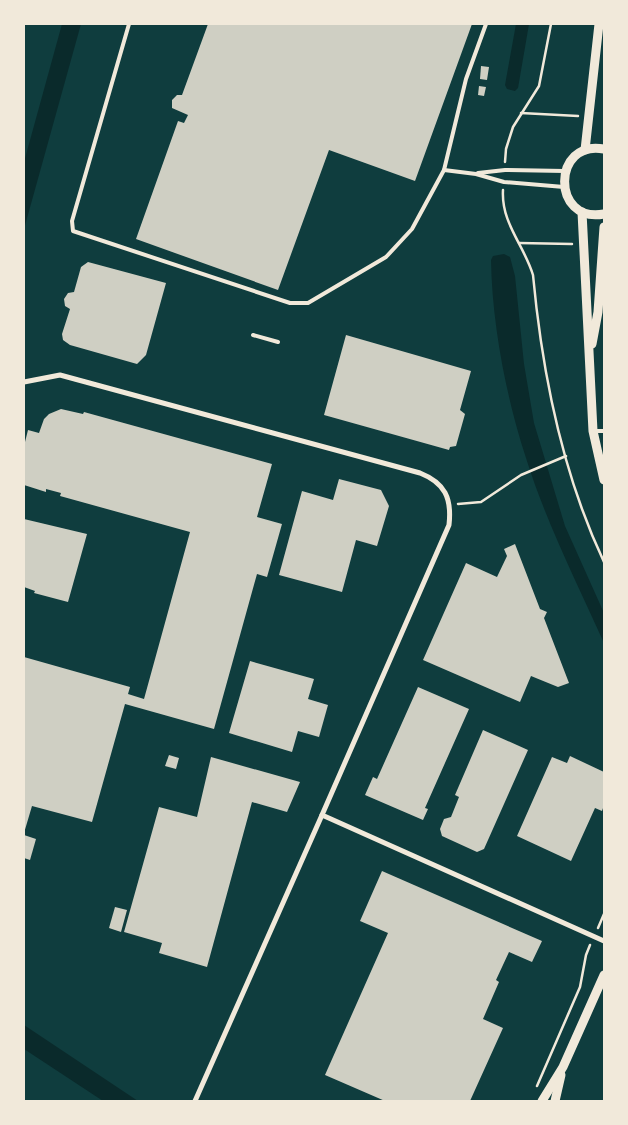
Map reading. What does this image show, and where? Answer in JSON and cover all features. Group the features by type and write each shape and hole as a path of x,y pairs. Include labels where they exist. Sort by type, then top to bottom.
{"street":[{"path":"586,150 599,24"},
{"path":"604,150 586,150 570,162 565,171 564,187 573,206 582,212 594,215 604,214"},
{"path":"582,212 593,431 604,480"},
{"path":"590,357 598,312 604,226"},
{"path":"24,382 60,375 420,473 434,478 441,485 449,503 449,525 194,1101"},
{"path":"322,815 604,941"},
{"path":"542,1101 563,1067 604,975"},
{"path":"555,1101 563,1067"}],"lane":[{"path":"129,24 72,222 73,231 290,303 308,303 386,257 412,228 444,170 466,79 486,24"},
{"path":"444,170 476,174 504,182 564,187"},
{"path":"476,174 505,170 565,171"},
{"path":"252,335 278,342"},
{"path":"593,431 604,431"}],"path":[{"path":"505,170 508,139 539,86 551,24"},
{"path":"521,114 589,117"},
{"path":"504,182 505,212 530,262 533,275 547,380 566,456 604,562"},
{"path":"519,243 585,244"},
{"path":"449,503 481,502 521,475 566,456"},
{"path":"534,1092 580,987 586,955 604,914"}],"water":[{"path":"62,24 81,24 24,229 24,162"},
{"path":"516,24 529,24 518,88 515,91 507,89 505,85"},
{"path":"504,254 510,257 515,276 524,364 534,423 565,526 604,613 604,643 562,552 543,505 526,458 512,410 501,360 492,284 491,260 493,256"},
{"path":"24,1025 138,1101 103,1101 24,1049"}],"building":[{"path":"208,24 472,24 415,181 329,150 278,290 136,239 178,121 184,123 188,115 172,108 172,100 177,95 182,95"},
{"path":"481,66 489,67 487,80 480,79"},
{"path":"479,86 486,87 484,96 478,95"},
{"path":"88,262 166,283 146,355 137,364 70,345 63,340 62,334 70,309 65,306 64,299 68,293 74,292 81,267"},
{"path":"346,335 471,371 460,410 465,414 456,446 450,447 449,450 324,415"},
{"path":"61,409 83,414 84,412 272,464 257,517 282,524 267,577 257,574 214,729 125,704 92,822 32,806 24,833 24,657 130,687 128,694 144,699 190,532 60,496 61,493 46,489 46,492 24,485 24,446 28,430 39,433 44,419 49,414"},
{"path":"339,479 381,490 389,506 377,546 356,540 342,592 279,575 302,491 333,500"},
{"path":"24,519 87,534 68,602 34,593 35,591 24,587"},
{"path":"515,544 540,609 547,612 544,618 569,683 558,687 531,676 520,702 423,660 466,563 497,577 507,556 504,549"},
{"path":"250,661 314,679 308,699 328,705 319,737 298,731 292,752 229,733"},
{"path":"418,687 469,709 425,808 428,809 423,820 365,795 373,777 377,779"},
{"path":"483,730 528,750 484,849 477,852 442,836 440,829 444,819 451,817 459,797 455,795"},
{"path":"169,755 179,758 176,769 165,766"},
{"path":"570,756 604,772 604,805 602,811 595,808 571,861 517,836 552,757 567,763"},
{"path":"211,757 300,782 287,812 252,802 207,967 159,953 162,943 124,932 159,807 197,817"},
{"path":"24,835 36,839 30,860 24,858"},
{"path":"382,871 542,941 532,962 509,952 496,980 499,982 483,1019 503,1028 470,1101 385,1101 325,1075 388,933 360,921"},
{"path":"115,907 127,910 121,932 109,928"}]}
